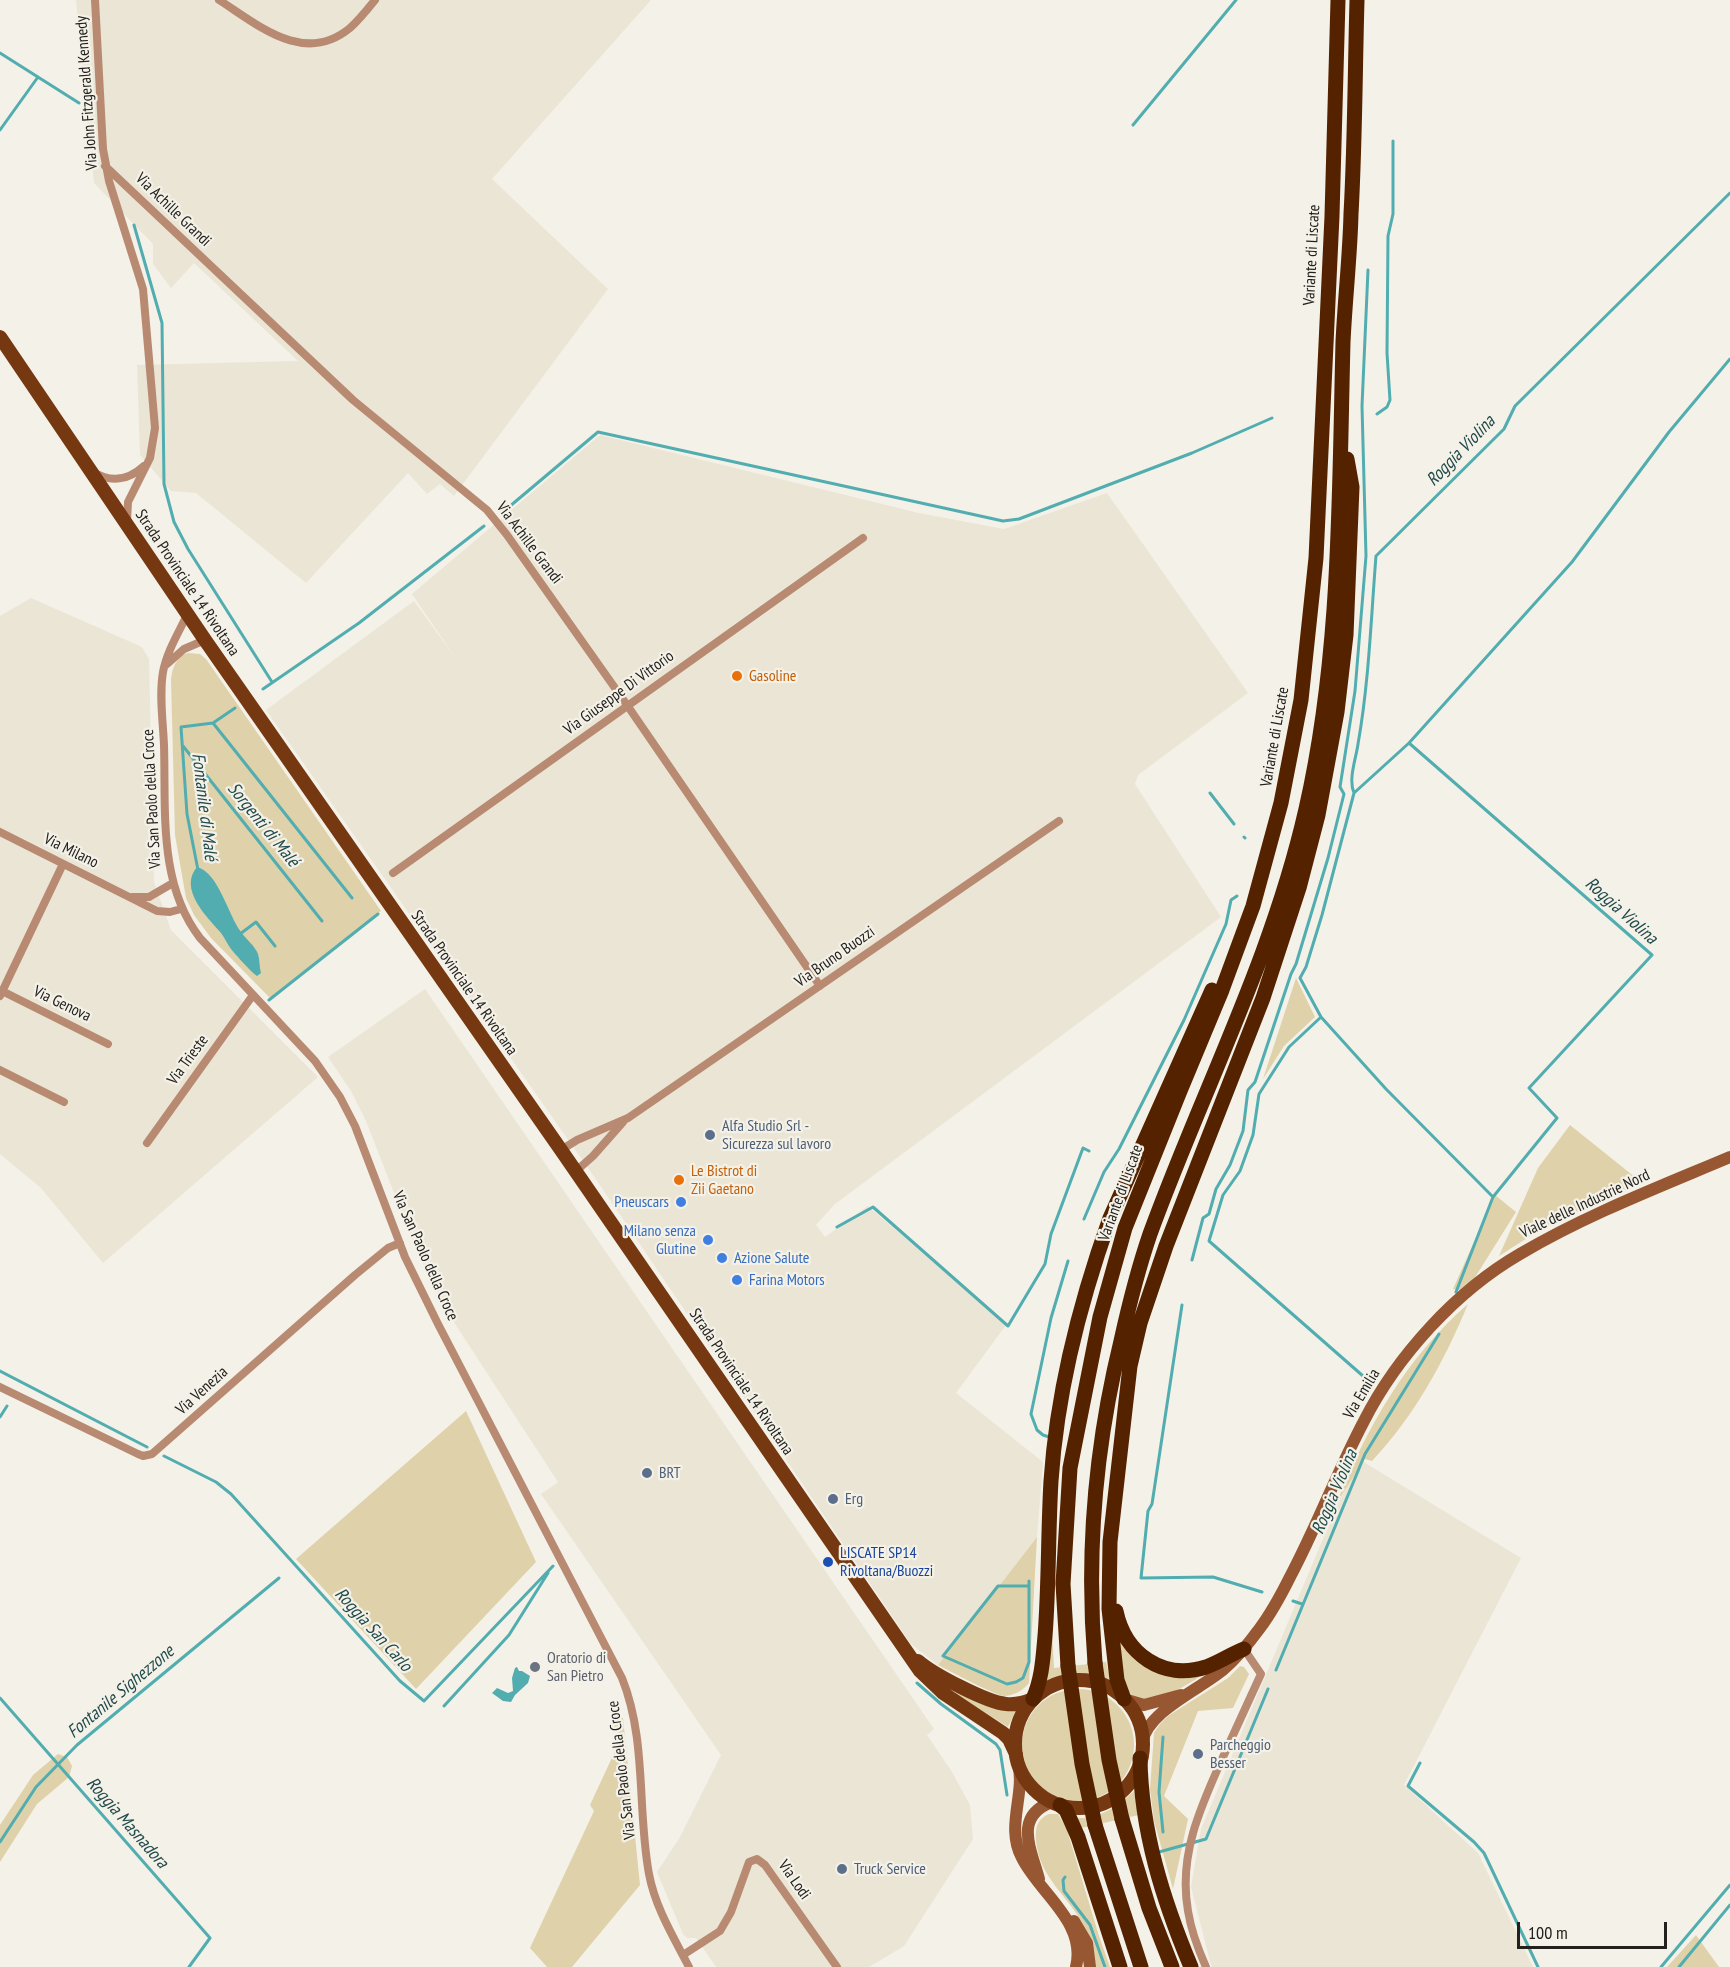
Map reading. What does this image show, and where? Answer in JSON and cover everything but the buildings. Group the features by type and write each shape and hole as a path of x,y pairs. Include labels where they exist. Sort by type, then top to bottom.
{"highway":[{"name":"Variante di Liscate","path":"1141,1967 1095,1825 1082,1764 1068,1666 1063,1584 1065,1518 1072,1447 1100,1317 1125,1228 1227,980 1263,873 1281,803 1302,692 1317,548 1332,216 1338,0"},
{"path":"1172,1967 1149,1908 1122,1818 1109,1760 1095,1663 1090,1585 1093,1521 1102,1436 1116,1358 1144,1252 1259,966 1287,880 1306,808 1324,706 1334,630 1343,341 1351,214 1357,0"},
{"path":"1124,1700 1117,1680 1109,1609 1112,1521 1128,1377 1140,1323 1174,1224 1263,998 1302,878 1318,815 1337,712 1348,605 1352,487 1342,430"},
{"path":"1033,1699 1042,1667 1047,1609 1049,1519 1054,1451 1079,1317 1110,1218 1212,991 1238,926 1283,774 1302,692"},
{"path":"1112,1521 1116,1612 1122,1631 1135,1651 1159,1667 1186,1670 1206,1667 1244,1649"},
{"path":"1141,1751 1148,1839 1172,1919 1191,1967"},
{"path":"1056,1803 1066,1810 1078,1837 1120,1967"}],"main road":[{"name":"Strada Provinciale 14 Rivoltana","path":"0,337 205,640 576,1171 902,1646 932,1684 1003,1732 1009,1739 1017,1758"},
{"name":"Viale delle Industrie Nord","path":"1462,1297 1506,1263 1544,1240 1605,1210 1730,1157"},
{"name":"Via Emilia","path":"1141,1751 1145,1733 1154,1720 1223,1670 1244,1649 1271,1612 1311,1538 1353,1442 1380,1392 1421,1338 1462,1297"},
{"name":"Strada Provinciale 14 Rivoltana","path":"902,1646 925,1667 940,1676 994,1701 1013,1704 1033,1699"},
{"path":"1017,1758 1030,1785 1041,1795 1056,1803 1086,1807 1111,1799 1130,1782 1141,1751 1137,1718 1124,1700 1104,1686 1081,1680 1066,1681 1053,1686 1033,1699 1024,1710 1018,1724 1015,1739 1017,1758 1021,1778 1015,1817 1016,1843 1022,1858 1072,1930 1077,1944 1076,1967"},
{"name":"Via Emilia","path":"1124,1700 1137,1704 1149,1704 1194,1690"},
{"path":"1041,1885 1030,1847 1028,1824 1034,1812 1056,1803"},
{"path":"1060,1910 1076,1924 1085,1937 1090,1967"}],"street":[{"name":"Via John Fitzgerald Kennedy","path":"95,0 105,166 140,275 145,304 154,428 152,451 128,502 126,514 128,524"},
{"path":"219,0 276,36 307,45 336,37 348,30 375,0"},
{"name":"Via Achille Grandi","path":"105,166 353,400 487,510 514,544 627,705 820,986"},
{"path":"91,471 107,479 119,479 139,471 147,464"},
{"name":"Via Giuseppe Di Vittorio","path":"393,873 863,538"},
{"name":"Via San Paolo della Croce","path":"188,614 164,667 162,679 167,835 173,883 181,909 200,938 315,1061 340,1097 355,1126 400,1244 438,1324 626,1688 634,1725 650,1880 689,1967"},
{"path":"164,667 181,650 205,640"},
{"name":"Via Bruno Buozzi","path":"561,1150 577,1140 628,1118 1059,821"},
{"name":"Via Milano","path":"0,832 157,911 170,912 181,909"},
{"path":"1,993 4,978 63,864"},
{"path":"129,896 148,897 173,883"},
{"name":"Via Genova","path":"1,993 108,1044"},
{"name":"Via Trieste","path":"147,1143 253,995"},
{"path":"0,1070 64,1102"},
{"name":"Via Bruno Buozzi","path":"576,1171 628,1118"},
{"name":"Via Venezia","path":"0,1387 138,1454 143,1456 152,1454 355,1275 388,1248 400,1244"},
{"path":"1206,1967 1196,1943 1187,1910 1185,1886 1188,1851 1203,1803 1261,1674 1244,1649"},
{"name":"Via Lodi","path":"683,1955 720,1931 731,1912 749,1862 755,1859 765,1864 837,1967"}],"shaded area":[{"path":"76,0 651,0 492,179 608,289 454,496 440,484 427,494 408,473 306,583 196,493 171,491 140,455 137,365 298,361 194,263 171,288 153,264 153,244 94,183"},
{"path":"600,435 919,513 1004,529 1107,493 1248,693 1138,775 1135,784 1221,917 835,1204 816,1225 825,1237 868,1206 1006,1325 956,1393 1043,1462 1037,1537 938,1665 911,1644 595,1178 266,710 414,601 457,660 412,594"},
{"path":"31,598 142,647 149,659 154,882 171,930 318,1077 103,1263 41,1188 0,1154 0,616"},
{"path":"188,653 200,654 206,659 381,911 271,999 211,938 194,915 186,898 175,835 171,680 175,664 180,657"},
{"path":"1296,978 1315,1017 1284,1046 1263,1079"},
{"path":"425,989 934,1729 927,1735 952,1772 970,1805 973,1839 904,1946 869,1967 716,1967 696,1938 687,1938 683,1934 657,1872 679,1839 721,1755 541,1494 558,1482 446,1310 417,1252 366,1121 351,1091 328,1057"},
{"path":"1570,1125 1641,1182 1546,1226 1499,1256 1538,1168"},
{"path":"1495,1195 1516,1212 1474,1279 1460,1290 1453,1289"},
{"path":"1468,1304 1449,1347 1415,1406 1372,1461 1365,1459 1337,1502 1361,1447 1391,1395 1426,1347"},
{"path":"466,1411 536,1562 416,1689 296,1559"},
{"path":"1357,1458 1521,1558 1404,1785 1478,1853 1533,1967 1212,1967 1191,1887 1201,1829"},
{"path":"1037,1537 1029,1683 1011,1695 999,1695 938,1665"},
{"path":"1052,1630 1054,1668 1106,1662 1110,1679 1076,1674 1043,1682"},
{"path":"1119,1636 1138,1661 1216,1666 1170,1693 1144,1699 1134,1696 1124,1682"},
{"path":"1240,1666 1244,1667 1249,1674 1233,1708 1198,1711 1164,1796 1188,1819 1173,1889 1154,1821 1150,1789 1154,1733 1168,1716 1228,1678"},
{"path":"1078,1689 1100,1693 1118,1705 1130,1723 1134,1745 1130,1767 1118,1785 1100,1797 1078,1801 1056,1797 1038,1785 1026,1767 1022,1745 1026,1723 1038,1705 1056,1693"},
{"path":"955,1691 1016,1710 1008,1727 956,1694"},
{"path":"618,1718 623,1718 640,1885 572,1967 547,1967 530,1948 594,1811 590,1805 622,1736 613,1729"},
{"path":"58,1754 67,1757 72,1766 69,1777 37,1804 0,1862 0,1825 33,1775"},
{"path":"1134,1791 1139,1815 1081,1828 1077,1818 1101,1814 1122,1802"},
{"path":"1049,1814 1058,1814 1067,1830 1110,1967 1096,1967 1084,1926 1043,1866 1036,1841 1036,1832 1039,1821"},
{"path":"1696,1935 1719,1967 1667,1967"}],"water":[{"name":"Fontanile di Malé","path":"197,867 211,877 236,925 257,951 261,973 257,976 231,949 197,902 191,884 192,875"},
{"path":"517,1667 519,1671 530,1676 528,1683 511,1702 503,1701 492,1693 497,1688 508,1693 513,1691 512,1678"}],"waterway":[{"path":"1133,125 1236,0"},
{"path":"0,53 79,103"},
{"path":"0,130 38,77"},
{"path":"1377,414 1387,407 1390,400 1387,353 1388,236 1393,214 1393,141"},
{"name":"Roggia Violina","path":"1493,1197 1386,1089 1321,1017 1300,978 1306,967 1322,915 1354,793 1352,775 1365,697 1376,556 1504,429 1515,406 1730,193"},
{"path":"134,225 162,323 164,484 174,522 188,549 272,682"},
{"path":"1192,1260 1203,1218 1209,1214 1216,1189 1230,1165 1243,1131 1248,1090 1255,1082 1296,964 1328,858 1344,794 1340,787 1355,691 1366,556 1362,406 1368,270"},
{"name":"Roggia Violina","path":"1354,793 1409,743 1572,562 1669,432 1730,359"},
{"path":"503,512 598,432 1003,521 1019,519 1192,453 1272,418"},
{"path":"263,689 359,623 484,526"},
{"name":"Fontanile di Malé","path":"198,870 187,814 181,727 213,723 235,708"},
{"name":"Sorgenti di Malé","path":"213,723 352,898"},
{"name":"Roggia Violina","path":"1409,743 1652,955 1529,1088 1557,1118 1493,1197 1456,1292"},
{"name":"Sorgenti di Malé","path":"183,746 322,921"},
{"path":"1210,793 1234,824"},
{"path":"1084,1219 1104,1172 1119,1149 1184,1020 1226,924 1231,900 1237,896"},
{"path":"269,1000 378,914"},
{"path":"240,934 256,922 275,946"},
{"path":"1321,1017 1289,1047 1259,1094 1253,1135 1240,1171 1223,1195 1209,1241 1371,1383"},
{"path":"837,1227 873,1207 1008,1326 1045,1264 1051,1234 1083,1148 1089,1151"},
{"path":"1049,1437 1037,1430 1031,1414 1051,1318 1068,1261"},
{"path":"1182,1305 1152,1504 1148,1511 1141,1578 1213,1577 1262,1592"},
{"name":"Roggia Violina","path":"1276,1670 1365,1454 1439,1334"},
{"name":"Roggia San Carlo","path":"0,1371 147,1447"},
{"name":"Roggia Masnadora","path":"0,1417 7,1406"},
{"name":"Roggia San Carlo","path":"164,1456 216,1482 231,1494 400,1681 424,1701 553,1566"},
{"path":"444,1706 509,1635 548,1573"},
{"name":"Fontanile Sighezzone","path":"0,1842 36,1787 77,1745 279,1578"},
{"path":"1028,1586 998,1586 943,1656 1007,1684 1023,1678 1029,1662 1029,1581"},
{"path":"1293,1601 1302,1604"},
{"path":"917,1683 941,1704 996,1744 1000,1750 1007,1795"},
{"name":"Roggia Violina","path":"1159,1852 1206,1839 1268,1689"},
{"name":"Roggia Masnadora","path":"0,1698 210,1938 189,1967"},
{"path":"1163,1737 1159,1792 1163,1832"},
{"path":"1420,1763 1408,1786 1484,1853 1538,1967"},
{"name":"Roggia Violina","path":"1065,1877 1064,1891 1090,1925 1105,1967"},
{"path":"1661,1967 1730,1885"},
{"path":"1679,1967 1730,1905"}],"place":[{"name":"Gasoline","path":"737,676"},
{"name":"Alfa Studio Srl - Sicurezza sul lavoro","path":"710,1135"},
{"name":"Le Bistrot di Zii Gaetano","path":"679,1180"},
{"name":"Pneuscars","path":"681,1202"},
{"name":"Milano senza Glutine","path":"708,1240"},
{"name":"Azione Salute","path":"722,1258"},
{"name":"Farina Motors","path":"737,1280"},
{"name":"BRT","path":"647,1473"},
{"name":"Erg","path":"833,1499"},
{"name":"LISCATE SP14 Rivoltana/Buozzi","path":"828,1562"},
{"name":"Oratorio di San Pietro","path":"535,1667"},
{"name":"Parcheggio Besser","path":"1198,1754"},
{"name":"Truck Service","path":"842,1869"}]}
